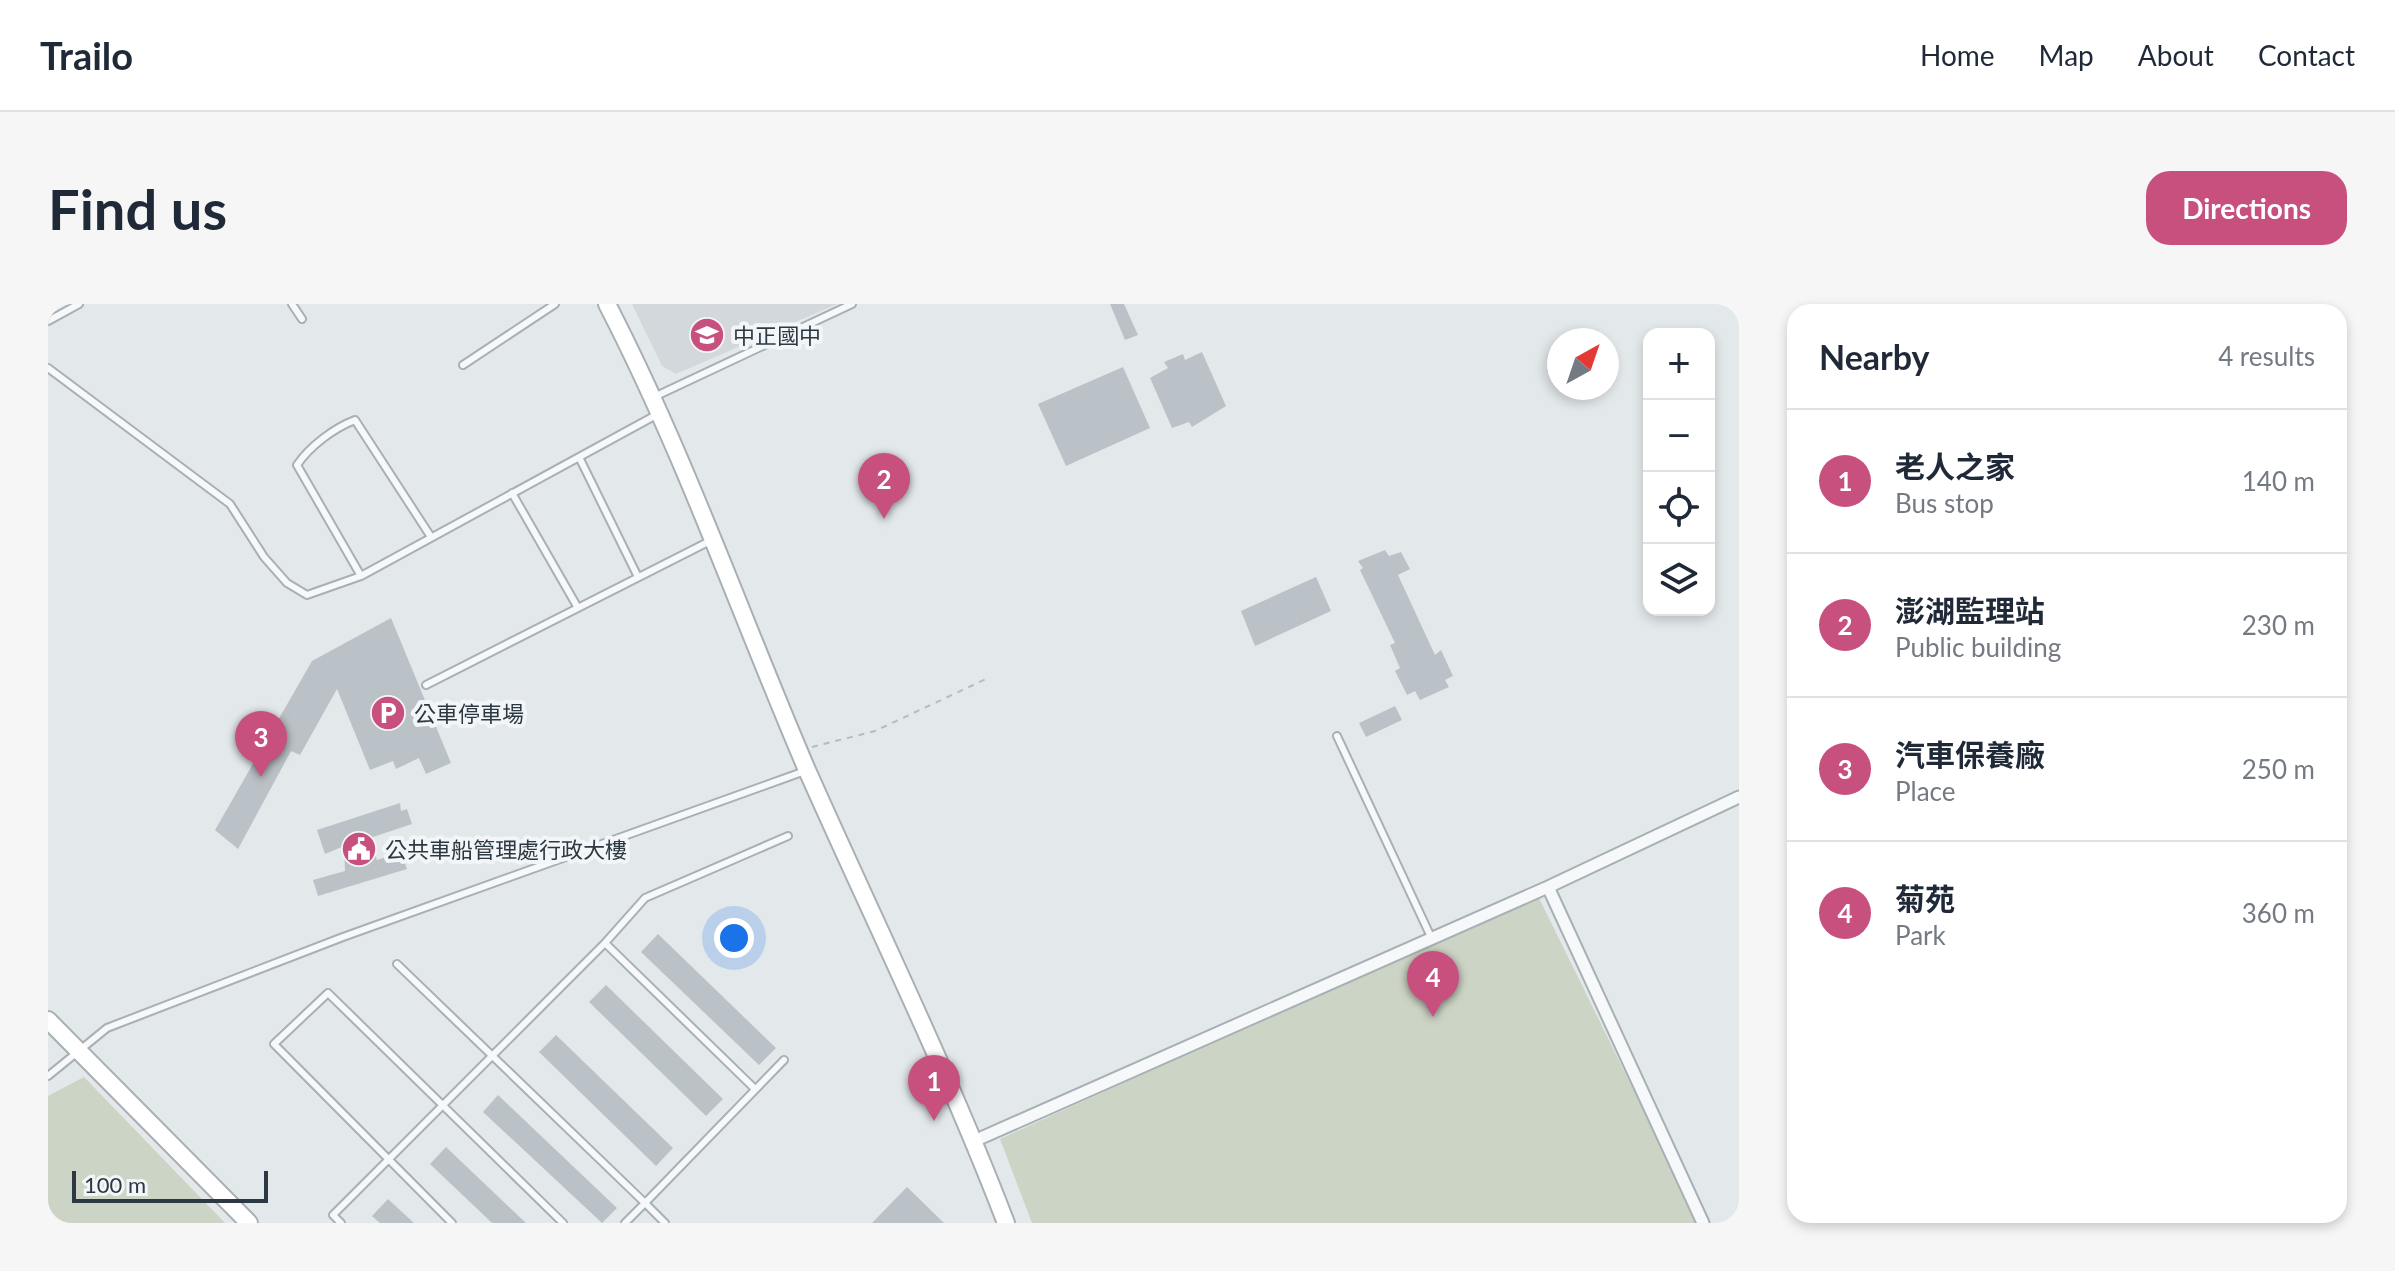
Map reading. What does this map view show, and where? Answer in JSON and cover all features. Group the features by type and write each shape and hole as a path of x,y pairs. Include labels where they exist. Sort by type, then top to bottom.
{"main road":[{"path":"607,304 661,413 715,538 799,750 974,1141 1006,1223"},
{"path":"48,1020 249,1223"}],"street":[{"path":"974,1141 1548,887 1739,797"},
{"path":"1548,887 1703,1223"}],"lane":[{"path":"48,321 79,304"},
{"path":"292,304 302,319"},
{"path":"463,365 555,304"},
{"path":"654,397 852,304"},
{"path":"48,368 230,504 264,557 287,583 307,595 361,576 661,413"},
{"path":"361,576 297,465 306,452 345,424 355,420 431,537"},
{"path":"579,457 638,577"},
{"path":"512,493 578,608"},
{"path":"426,685 715,538"},
{"path":"1337,736 1431,937"},
{"path":"48,1076 107,1028 343,937 808,770"},
{"path":"341,1223 333,1215 605,943 645,898 788,836"},
{"path":"605,943 755,1089"},
{"path":"397,964 494,1054 665,1223"},
{"path":"452,1223 274,1044 328,993 444,1103 563,1223"},
{"path":"625,1223 784,1060"}],"path":[{"path":"799,750 875,731 986,679"}],"shaded area":[{"name":"中正國中","path":"632,304 837,304 676,374 662,366"}],"green space":[{"path":"1537,894 1699,1223 1032,1223 1000,1139"},
{"path":"84,1077 225,1223 48,1223 48,1096"}],"building":[{"path":"1110,304 1124,304 1138,335 1125,340"},
{"path":"1202,352 1226,406 1192,427 1189,422 1172,428 1150,378 1168,368 1164,362 1183,354 1185,360"},
{"path":"1123,367 1150,428 1066,466 1038,404"},
{"path":"1385,550 1389,556 1401,552 1410,569 1398,575 1435,655 1441,650 1453,676 1445,680 1449,687 1420,700 1415,691 1407,695 1395,671 1400,668 1390,645 1395,643 1360,570 1363,568 1358,561"},
{"path":"1316,577 1331,611 1255,646 1241,611"},
{"name":"公車停車場","path":"391,618 451,763 426,774 419,758 396,769 393,761 370,770 337,689 300,755 291,751 238,849 215,830 312,661"},
{"path":"1395,706 1402,720 1366,737 1359,723"},
{"name":"公共車船管理處行政大樓","path":"400,803 401,811 407,809 412,824 370,838 377,860 401,852 407,869 318,896 313,880 345,871 344,846 325,854 317,830"},
{"path":"658,934 776,1048 759,1065 641,952"},
{"path":"606,985 723,1099 706,1116 589,1002"},
{"path":"556,1035 673,1148 656,1166 539,1052"},
{"path":"498,1095 617,1208 602,1223 483,1112"},
{"path":"446,1147 526,1223 492,1223 430,1164"},
{"path":"907,1187 944,1223 872,1223"},
{"path":"388,1199 414,1223 380,1223 372,1216"}],"place":[{"name":"中正國中","path":"707,335"},
{"name":"澎湖監理站","path":"884,519"},
{"name":"公車停車場","path":"388,713"},
{"name":"汽車保養廠","path":"261,777"},
{"name":"公共車船管理處行政大樓","path":"359,849"},
{"name":"菊苑","path":"1433,1017"},
{"name":"老人之家","path":"934,1121"}]}
